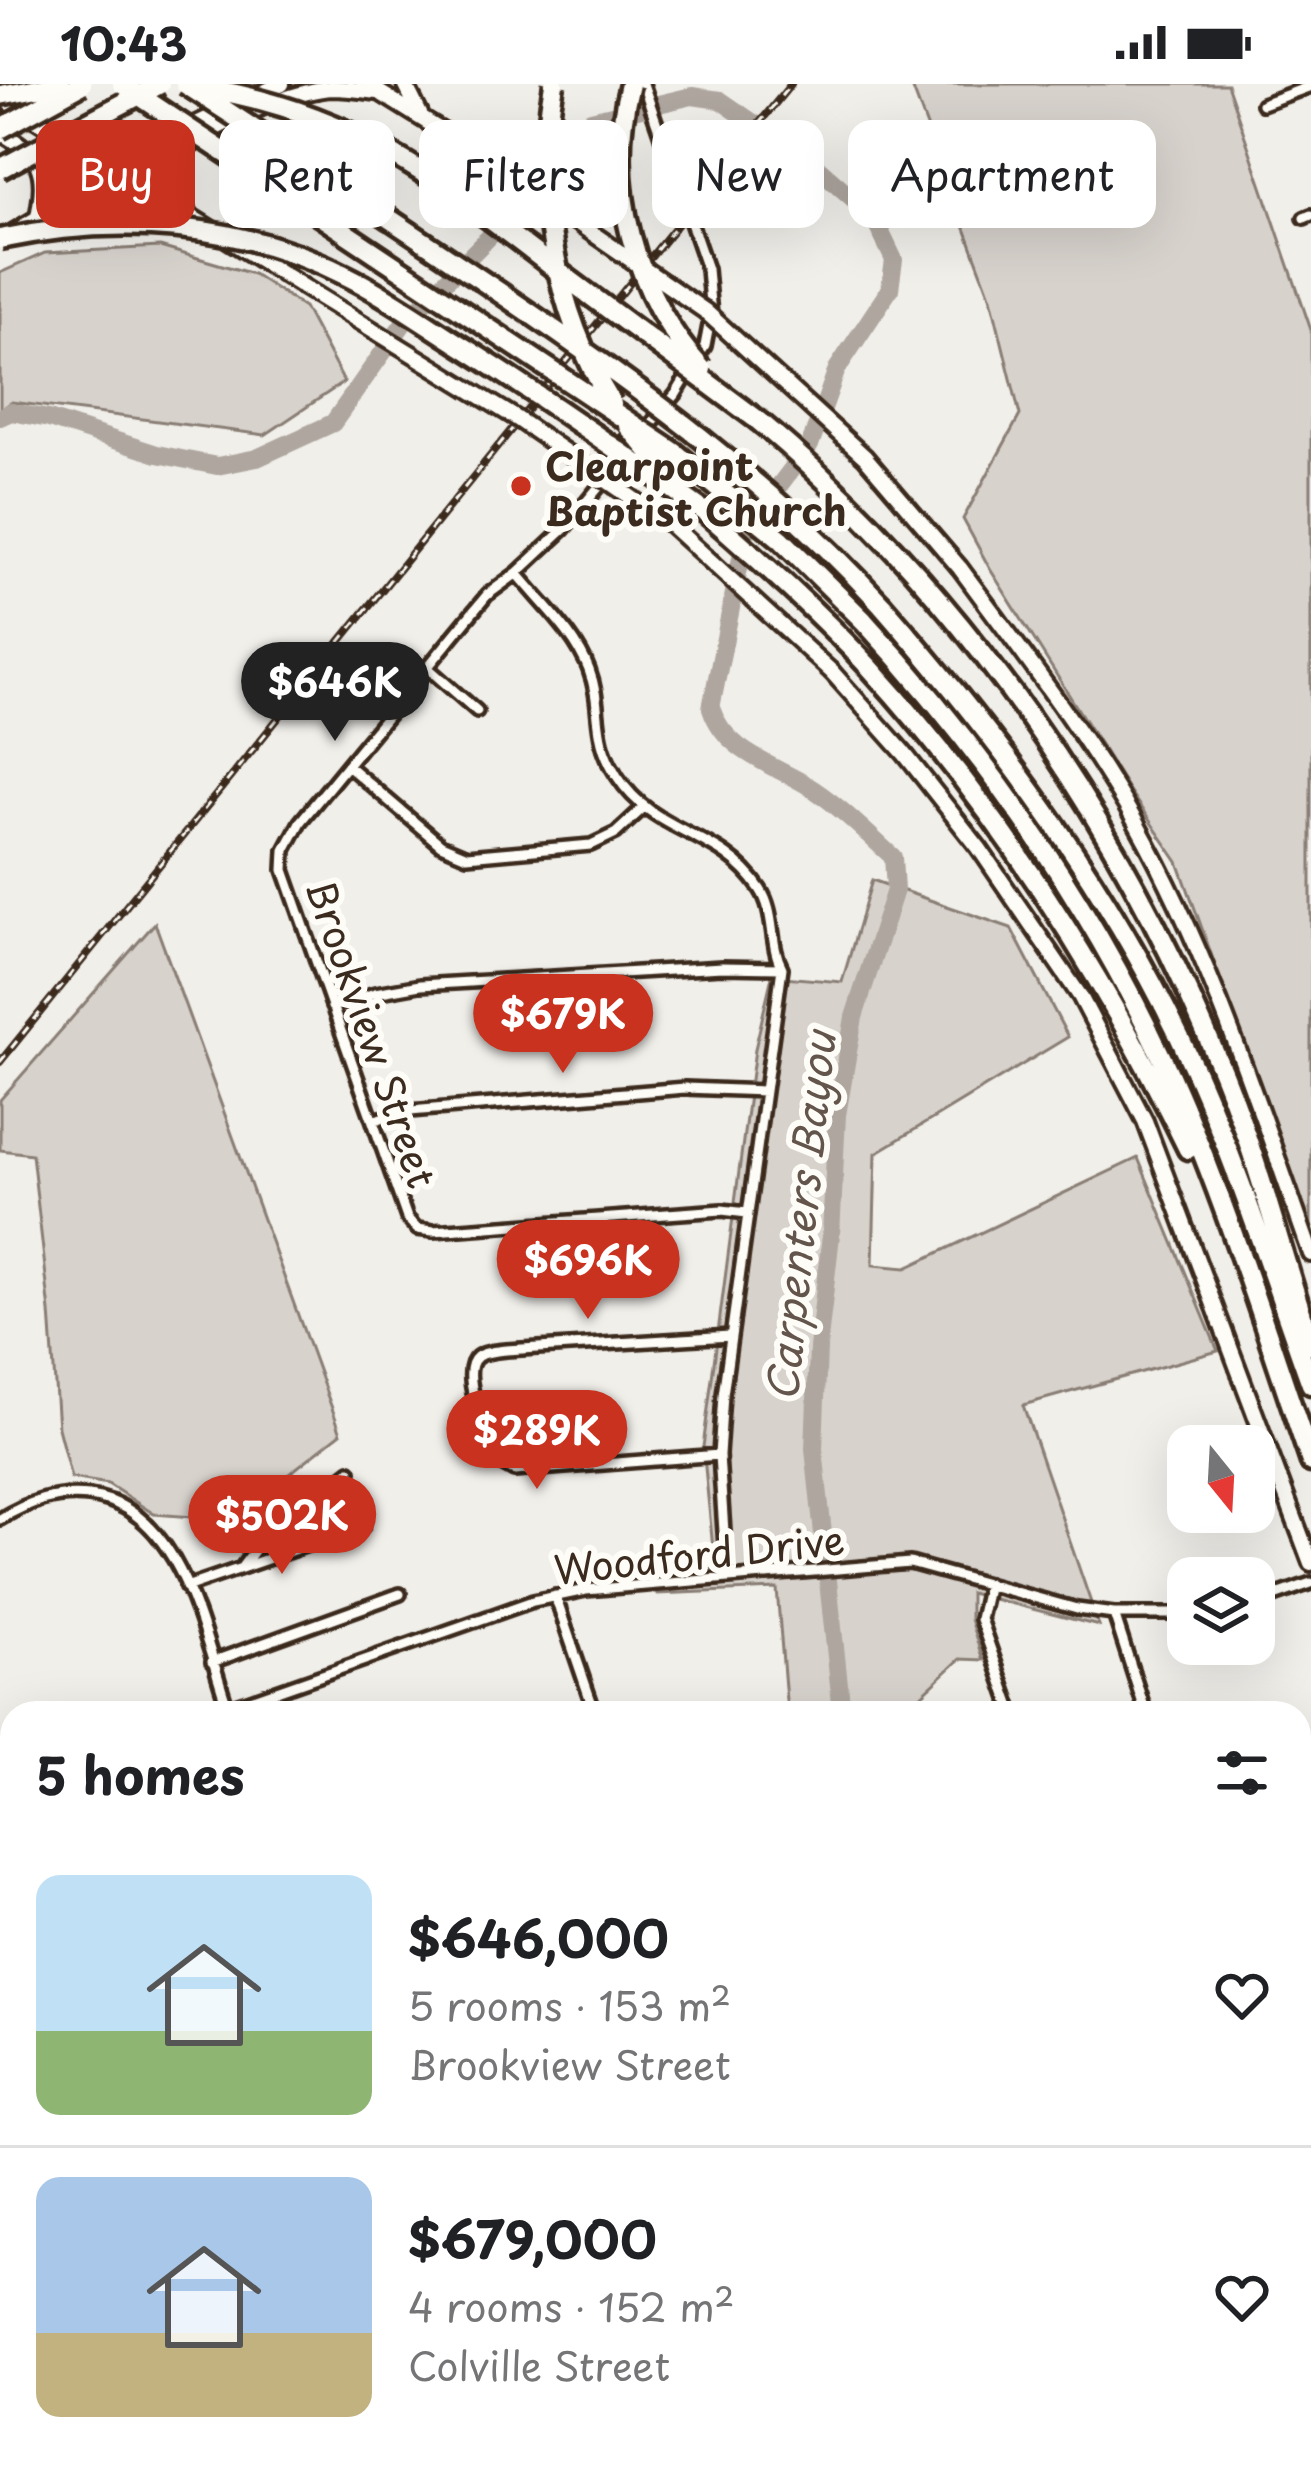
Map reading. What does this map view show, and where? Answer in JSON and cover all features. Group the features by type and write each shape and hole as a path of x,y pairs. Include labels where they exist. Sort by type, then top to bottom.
{"highway":[{"path":"0,96 60,84"},
{"path":"0,131 82,84"},
{"path":"122,84 674,452 781,539 863,620 932,698 1005,792 1104,949 1162,1059 1311,1462"},
{"path":"0,169 160,84"},
{"path":"175,84 290,107 378,144 453,193 759,421"},
{"path":"185,84 496,290 700,434 802,520 882,604 1005,752 1087,873 1144,969 1214,1115 1311,1384"},
{"path":"554,84 546,190 555,255 571,316 618,412 705,512 848,644 946,756 992,817 1104,992 1178,1130 1245,1274"},
{"path":"630,84 621,172 628,225 644,275 683,347 832,485 916,573 1005,684 1070,778 1146,908 1217,1060 1311,1344"},
{"path":"0,240 88,225 164,226 226,235 321,263 377,292 484,361 705,512"}],"main road":[{"path":"18,84 22,112"},
{"path":"405,84 422,118"},
{"path":"195,125 279,85"},
{"path":"195,140 244,114 327,88 372,88 469,148 705,310 865,457 960,568 1091,748 1138,826 1215,990 1311,1254"},
{"path":"0,96 36,121"},
{"path":"0,131 36,159"},
{"path":"0,240 36,219"},
{"path":"195,221 551,440 670,524 832,672 904,753 979,848 1079,996 1145,1121 1311,1563"}],"street":[{"name":"Brookview Street","path":"643,84 707,269 711,315 705,346 676,394 563,530 487,595 347,764 293,831 284,860 407,1218 417,1229 434,1232 722,1210 747,1213"},
{"path":"1262,104 1311,86"},
{"path":"517,573 585,660 593,684 600,745 618,777 656,819 712,843 740,863 763,893 782,968 730,1336 719,1455 728,1578"},
{"path":"429,669 477,711"},
{"path":"347,764 441,845 467,856 591,845 616,832 643,808"},
{"path":"332,1007 375,993 420,986 722,967 782,968"},
{"path":"373,1121 398,1112 686,1088 765,1091"},
{"path":"719,1455 514,1471 498,1462 469,1384 471,1363 478,1355 730,1336"},
{"path":"242,1567 262,1540 350,1471"},
{"path":"0,1519 30,1503 87,1496 124,1506 148,1525 166,1545 186,1587 225,1701"},
{"path":"186,1587 363,1526"},
{"name":"Woodford Drive","path":"254,1701 555,1596 728,1578 910,1563 1077,1609 1167,1614"},
{"path":"1275,1596 1311,1583"},
{"path":"988,1584 980,1619 1009,1701"},
{"path":"212,1662 400,1594"},
{"path":"555,1596 591,1701"},
{"path":"1114,1614 1142,1701"}],"shaded area":[{"path":"911,84 1227,84 1311,330 1311,1231 1178,862 990,569 963,519 1020,415 991,298 965,228 1156,228 1156,120 924,120"},
{"path":"160,247 253,274 304,307 344,382 265,435 12,402 0,410 0,273 45,253"},
{"path":"872,880 1011,928 1068,1037 876,1153 873,1265 906,1268 1138,1158 1218,1351 1023,1405 1099,1626 970,1593 970,1619 983,1660 960,1659 915,1701 786,1701 777,1589 657,1594 655,1575 715,1569 703,1447 755,1049 772,976 842,982"},
{"path":"155,923 341,1433 265,1493 206,1518 154,1514 108,1484 71,1478 58,1428 32,1154 0,1150 0,1100"}],"waterway":[{"name":"Carpenters Bayou","path":"0,417 11,412 49,419 157,454 217,466 257,458 333,423 403,324 525,204 550,159 575,130 591,120 692,96 720,100 816,166 873,216 894,260 890,289 837,369 810,445 747,528 711,708 737,745 817,792 893,857 895,890 854,1017 837,1115 831,1235 818,1348 814,1449 841,1701"}],"railway":[{"path":"0,1062 791,84"}],"place":[{"name":"Clearpoint Baptist Church","path":"521,486"}]}
